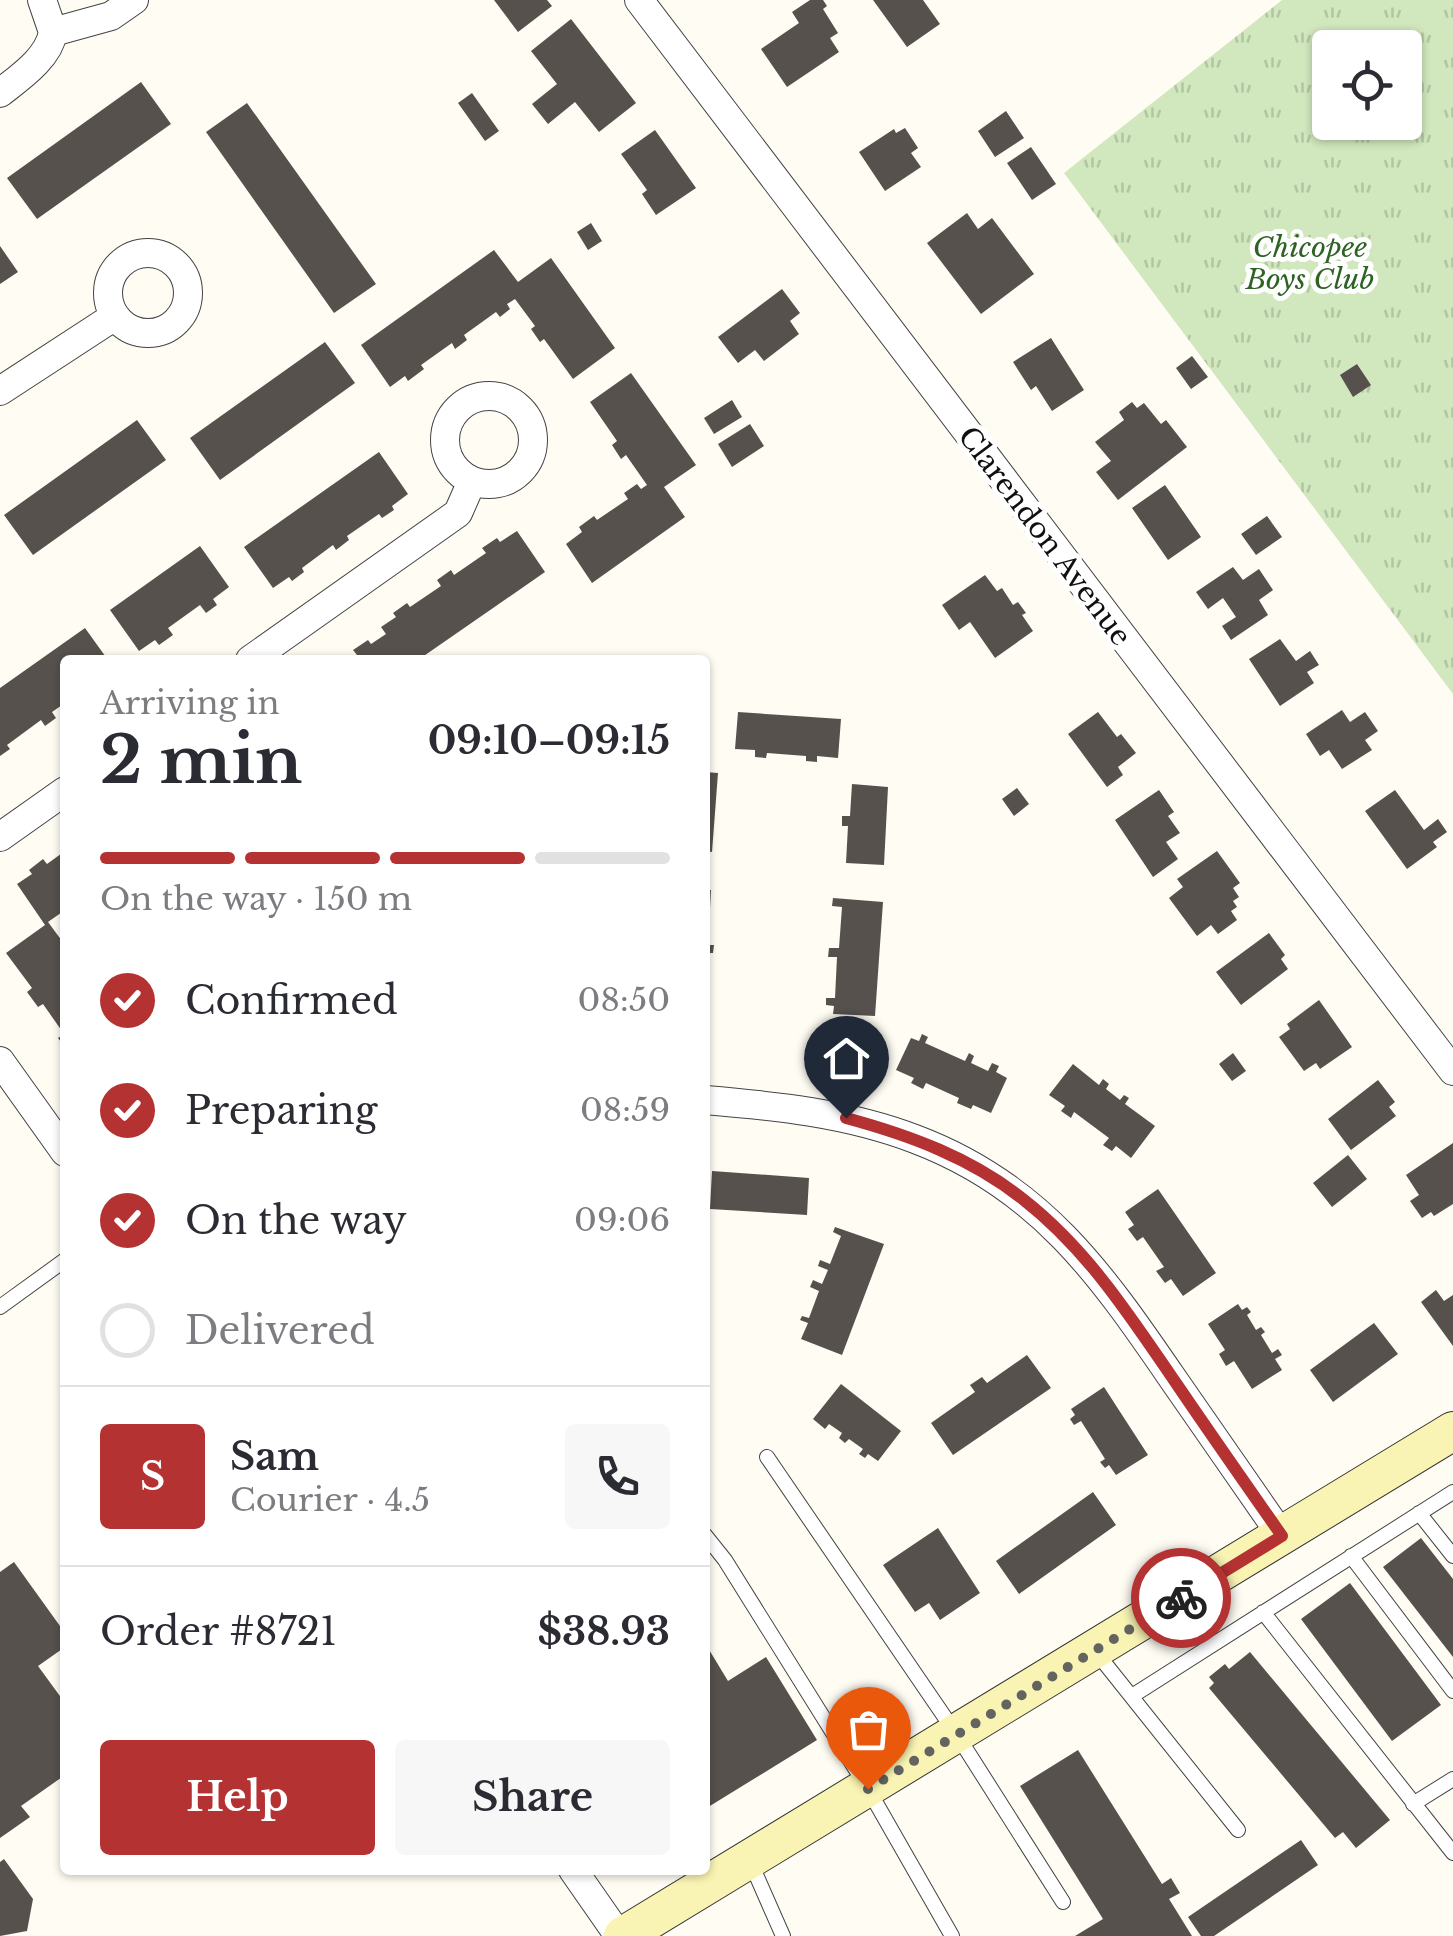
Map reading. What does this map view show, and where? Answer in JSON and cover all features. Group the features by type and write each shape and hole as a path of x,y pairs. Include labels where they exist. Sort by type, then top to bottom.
{"main road":[{"path":"621,1936 1453,1431"}],"street":[{"path":"0,93 50,45 53,32 42,0"},
{"path":"53,32 111,16 134,0"},
{"name":"Clarendon Avenue","path":"639,0 1453,1071"},
{"path":"0,392 115,316"},
{"path":"257,655 458,512 472,480"},
{"path":"0,838 60,796"},
{"path":"0,1060 60,1145"},
{"path":"710,1101 811,1111 880,1128 946,1152 1022,1198 1077,1249 1121,1302 1282,1536"},
{"path":"576,1875 621,1936"}],"lane":[{"path":"0,1307 60,1264"},
{"path":"766,1457 957,1735 1063,1902"},
{"path":"1132,1696 1453,1492"},
{"path":"1419,1513 1453,1556"},
{"path":"710,1541 868,1789 952,1936"},
{"path":"1351,1556 1453,1690"},
{"path":"1263,1612 1453,1853"},
{"path":"1095,1650 1238,1830"},
{"path":"1413,1804 1453,1778"},
{"path":"750,1860 783,1936"}],"green space":[{"name":"Chicopee Boys Club","path":"1282,0 1453,0 1453,694 1064,173"}],"building":[{"path":"494,0 547,0 552,6 518,32"},
{"path":"810,0 823,0 827,6 823,9 838,33 830,38 839,52 787,87 761,49 799,23 792,12"},
{"path":"873,0 923,0 940,24 907,47"},
{"path":"571,19 636,103 599,132 575,102 548,124 532,104 557,84 531,51"},
{"path":"141,82 171,124 37,219 7,178"},
{"path":"472,93 499,131 485,141 458,103"},
{"path":"247,103 376,284 334,313 206,132"},
{"path":"1006,111 1024,138 995,157 978,131"},
{"path":"905,128 918,148 911,153 921,167 885,191 859,152 894,129 896,133"},
{"path":"655,130 696,188 656,215 642,194 647,190 621,154"},
{"path":"1031,147 1056,184 1032,200 1007,163"},
{"path":"967,213 978,229 992,218 1034,274 981,314 927,243"},
{"path":"591,223 602,241 588,250 577,232"},
{"path":"0,246 18,272 0,284"},
{"path":"494,250 518,282 551,258 615,348 573,379 544,339 540,342 531,329 535,326 515,299 500,317 496,312 464,335 467,340 455,349 452,343 421,365 424,369 408,381 405,376 390,387 361,345"},
{"path":"782,289 800,313 790,321 799,334 764,361 755,350 738,363 718,337"},
{"path":"1051,338 1084,390 1052,411 1036,386 1031,390 1013,362"},
{"path":"325,342 355,383 220,480 190,438"},
{"path":"1192,356 1208,377 1191,389 1176,368"},
{"path":"1357,364 1371,385 1353,397 1340,375"},
{"path":"631,373 696,465 664,487 685,517 592,583 566,544 594,516 597,520 628,499 624,493 637,484 641,489 647,485 626,455 621,459 612,445 617,441 590,402"},
{"path":"732,400 742,417 714,434 704,418"},
{"path":"1132,402 1137,408 1144,403 1161,424 1166,420 1187,447 1118,500 1096,472 1111,461 1095,442 1124,420 1119,412"},
{"path":"137,420 166,460 33,555 4,515"},
{"path":"750,424 764,446 732,467 718,444"},
{"path":"379,452 408,494 392,506 394,510 382,518 379,514 347,536 349,540 336,550 333,545 302,568 304,572 292,581 289,577 273,588 244,547"},
{"path":"1165,485 1201,537 1168,560 1132,508"},
{"path":"1267,516 1282,537 1256,555 1241,534"},
{"path":"517,531 545,572 425,655 357,655 353,650 386,634 381,627 396,617 393,613 407,603 410,607 441,586 437,580 451,570 454,575 486,553 482,548 497,538 500,542"},
{"path":"200,546 229,587 213,599 217,605 206,613 200,605 168,628 173,635 159,645 155,640 139,651 110,610"},
{"path":"1233,567 1243,580 1259,569 1273,590 1259,600 1268,615 1231,640 1222,626 1236,617 1223,598 1208,609 1196,592"},
{"path":"985,575 997,591 1002,588 1013,605 1018,602 1033,631 995,658 970,622 959,630 942,605"},
{"path":"85,628 104,655 60,655 60,706 52,712 56,718 45,726 41,720 7,745 10,749 0,756 0,688"},
{"path":"1280,639 1296,661 1310,651 1319,665 1307,672 1314,683 1280,706 1249,659"},
{"path":"1342,710 1350,722 1365,712 1378,731 1365,740 1372,750 1342,769 1329,750 1320,756 1306,734"},
{"path":"738,712 841,719 838,758 817,756 817,762 806,761 806,756 767,753 766,758 755,757 755,750 735,749"},
{"path":"1098,712 1117,737 1121,734 1136,753 1118,767 1123,775 1107,787 1068,734"},
{"path":"710,772 718,773 710,852"},
{"path":"852,784 888,787 884,865 846,863 848,826 842,826 842,816 850,816"},
{"path":"1017,788 1029,804 1014,816 1002,799"},
{"path":"1159,790 1174,812 1168,816 1180,833 1166,842 1178,859 1153,877 1115,820"},
{"path":"1395,790 1424,830 1438,819 1447,832 1433,842 1437,847 1407,869 1365,811"},
{"path":"1217,851 1240,883 1233,888 1239,897 1233,901 1237,907 1231,911 1237,920 1218,934 1211,925 1197,936 1169,898 1183,887 1177,879"},
{"path":"60,855 60,914 48,922 60,938 60,1028 43,1004 38,1007 27,992 32,988 6,953 45,925 17,884 32,874 29,870 43,859 47,864"},
{"path":"833,898 883,902 875,1016 833,1014 834,1006 826,1005 826,998 835,998 837,957 828,957 829,948 839,948 842,907 832,906"},
{"path":"1269,933 1285,955 1281,959 1288,969 1241,1005 1216,972"},
{"path":"1319,1000 1352,1047 1320,1069 1316,1063 1304,1071 1279,1037 1290,1029 1287,1024"},
{"path":"922,1034 928,1037 925,1043 965,1061 969,1053 974,1056 971,1063 988,1071 992,1063 999,1066 996,1072 1007,1078 991,1113 957,1103 959,1098 926,1083 923,1089 911,1083 914,1078 896,1070 911,1038 919,1041"},
{"path":"1233,1053 1246,1071 1232,1081 1219,1064"},
{"path":"1073,1064 1099,1085 1103,1079 1109,1084 1106,1089 1120,1100 1124,1095 1129,1098 1125,1104 1155,1126 1131,1158 1116,1146 1112,1151 1103,1145 1109,1138 1074,1112 1071,1118 1061,1111 1065,1106 1049,1095"},
{"path":"1378,1080 1395,1102 1389,1107 1396,1116 1351,1150 1328,1119"},
{"path":"1453,1143 1453,1204 1434,1216 1431,1212 1422,1218 1410,1201 1419,1195 1406,1175"},
{"path":"1348,1155 1367,1179 1332,1207 1313,1183"},
{"path":"712,1171 809,1178 807,1215 710,1209"},
{"path":"1158,1189 1216,1273 1183,1296 1171,1279 1165,1283 1156,1271 1164,1267 1143,1237 1137,1241 1128,1229 1134,1225 1125,1212"},
{"path":"835,1227 884,1244 842,1355 801,1339 808,1323 800,1320 802,1316 809,1318 819,1291 810,1287 813,1280 822,1284 828,1270 818,1266 820,1260 830,1264 841,1236 833,1232"},
{"path":"1436,1290 1444,1301 1453,1295 1453,1346 1421,1302"},
{"path":"1238,1304 1242,1310 1247,1307 1251,1312 1247,1315 1256,1330 1261,1327 1265,1332 1261,1335 1272,1353 1278,1349 1282,1355 1275,1359 1282,1370 1252,1389 1234,1361 1226,1366 1219,1354 1225,1350 1208,1324"},
{"path":"1374,1323 1398,1354 1333,1402 1310,1370"},
{"path":"1027,1355 1051,1388 953,1455 931,1423 975,1392 970,1385 982,1377 987,1383"},
{"path":"841,1384 901,1431 878,1461 868,1454 865,1458 859,1454 863,1449 849,1439 845,1443 839,1438 842,1433 829,1424 825,1429 813,1419"},
{"path":"1104,1387 1148,1455 1116,1475 1109,1465 1105,1468 1100,1462 1105,1459 1081,1421 1074,1425 1070,1419 1075,1415 1071,1409"},
{"path":"1093,1492 1116,1525 1019,1594 996,1561"},
{"path":"938,1528 980,1593 940,1620 929,1603 915,1612 883,1565"},
{"path":"1421,1538 1453,1579 1453,1657 1383,1567"},
{"path":"14,1562 60,1626 60,1651 38,1666 60,1696 60,1779 21,1806 30,1817 0,1838 0,1572"},
{"path":"1350,1583 1441,1705 1392,1741 1301,1619"},
{"path":"710,1651 728,1681 766,1657 817,1740 710,1806"},
{"path":"1250,1652 1390,1820 1356,1848 1343,1832 1335,1838 1209,1688 1214,1683 1209,1677 1225,1664 1229,1669"},
{"path":"1078,1750 1162,1884 1171,1878 1180,1893 1169,1899 1192,1936 1075,1936 1103,1919 1020,1786"},
{"path":"1301,1840 1318,1865 1214,1936 1201,1936 1188,1917"},
{"path":"4,1859 33,1899 27,1931 0,1936 0,1862"}],"way so far":[{"path":"868,1789 1181,1598"}],"route":[{"path":"846,1118 946,1152 1022,1198 1058,1229 1121,1302 1282,1536 1181,1598"}]}
